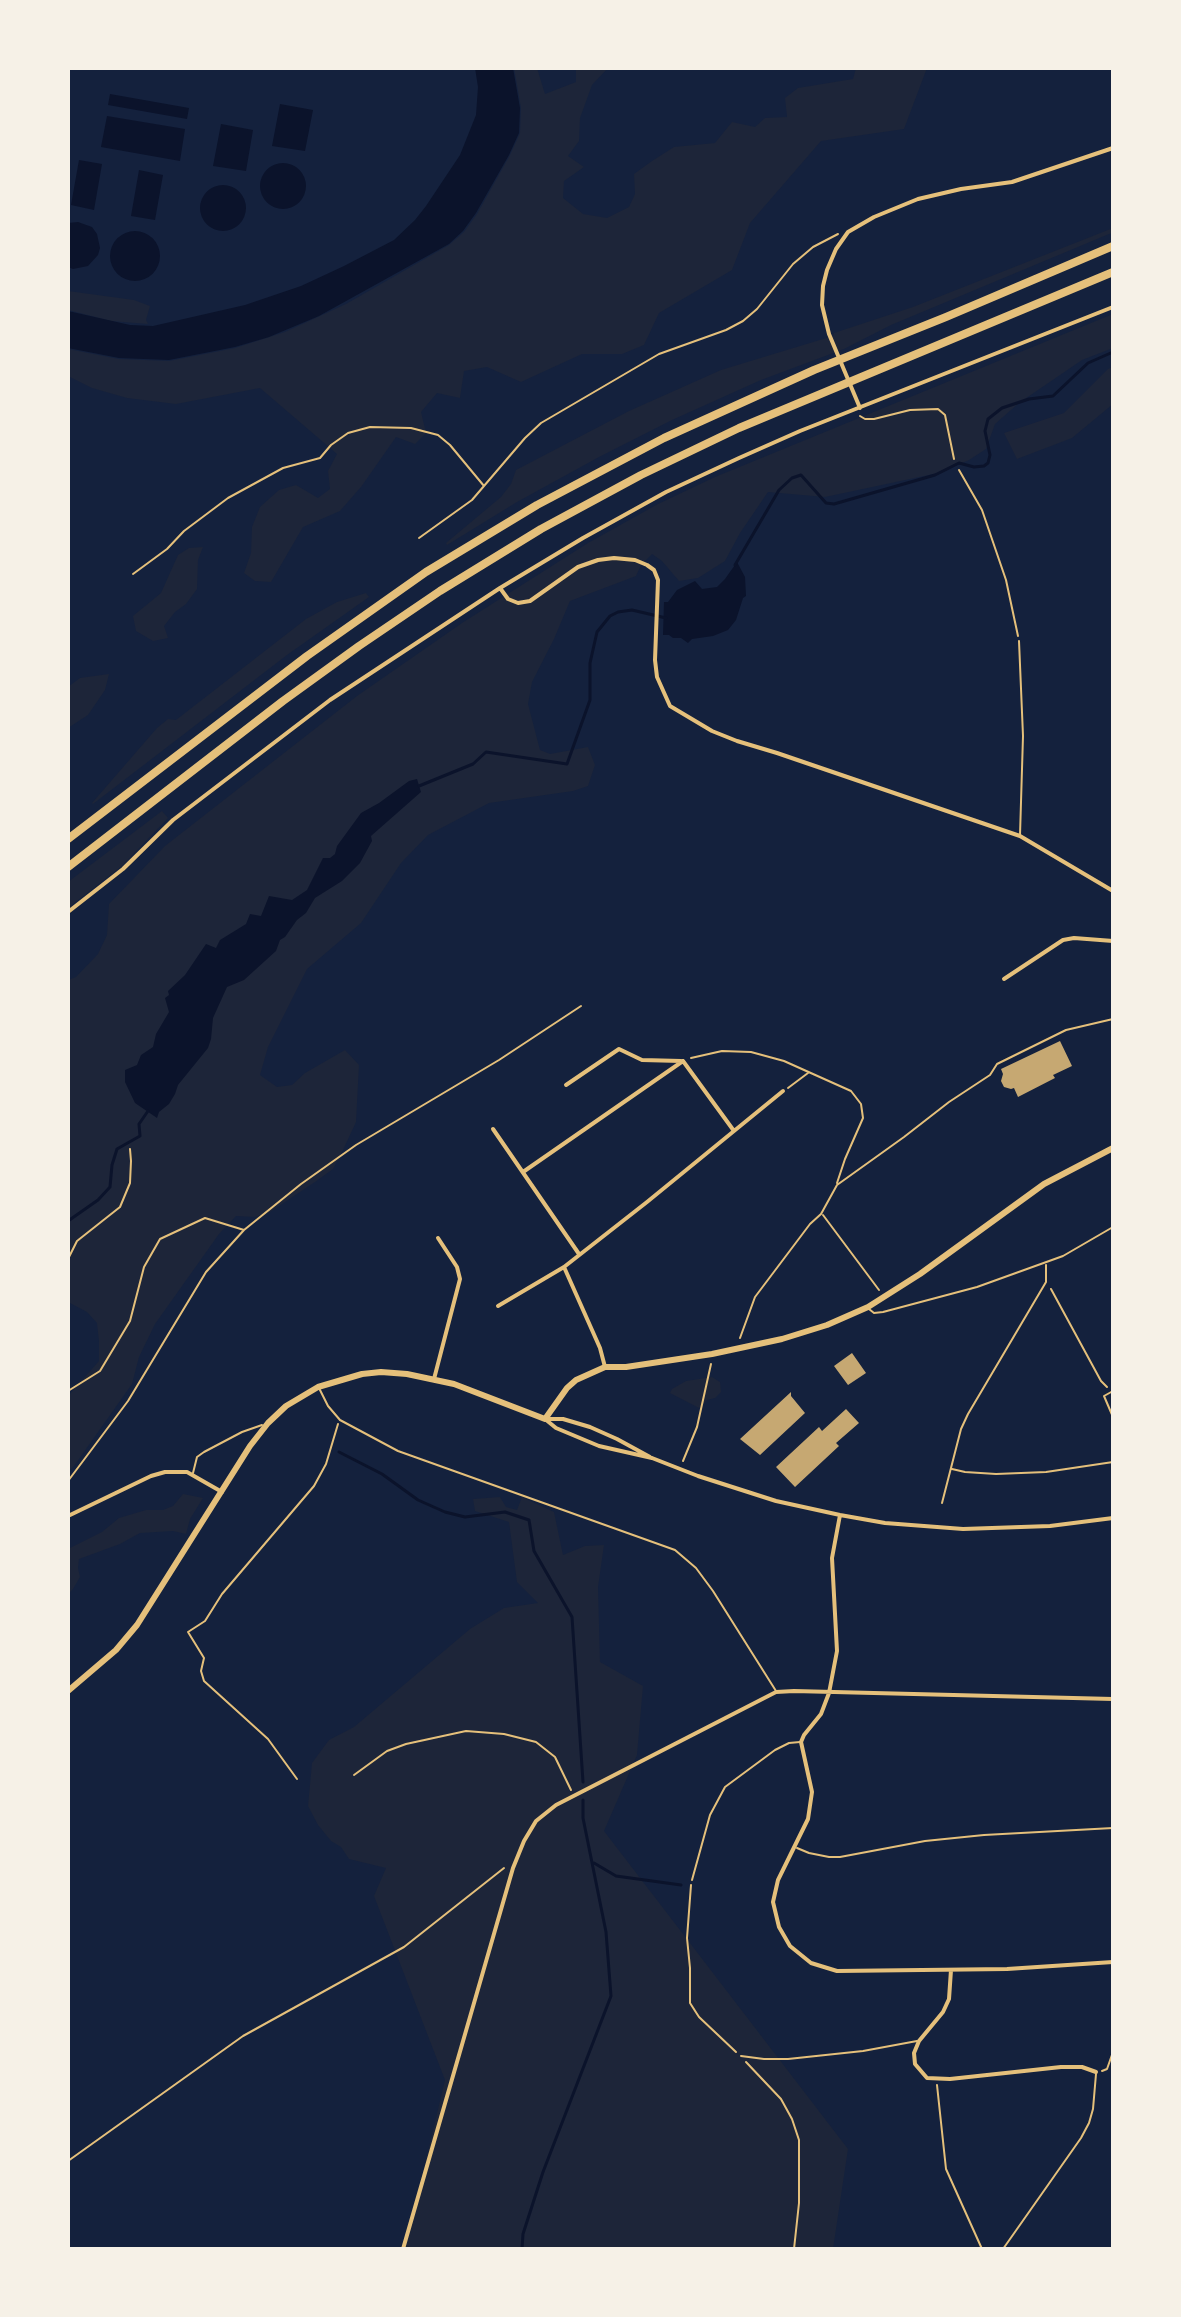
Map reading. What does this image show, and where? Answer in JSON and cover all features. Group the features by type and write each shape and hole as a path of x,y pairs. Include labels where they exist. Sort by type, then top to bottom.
{"highway":[{"path":"68,839 319,647 426,572 537,505 664,438 814,370 1113,246"},
{"path":"68,867 349,653 440,591 541,529 641,475 739,428 1113,272"}],"street":[{"path":"858,407 829,334 822,305 823,286 836,249 848,232 874,217 918,199 1012,182 1113,148"},
{"path":"68,912 123,869 173,820 330,700 500,588 624,514 800,431 1113,307"},
{"path":"500,588 508,599 518,603 530,601 578,567 614,558 635,560 654,570 658,580 657,677 670,706 712,731 737,741 1020,836 1113,891"},
{"path":"1004,979 1063,940 1113,941"},
{"path":"566,1085 619,1049 642,1060 683,1061"},
{"path":"683,1061 734,1131"},
{"path":"523,1172 683,1061"},
{"path":"498,1306 564,1267 783,1091"},
{"path":"493,1129 579,1254"},
{"path":"545,1419 576,1380 605,1367 626,1367 739,1349 817,1329 868,1307 973,1237 1044,1184 1113,1148"},
{"path":"434,1379 460,1279 457,1267 438,1238"},
{"path":"564,1267 600,1348 605,1367"},
{"path":"68,1691 116,1650 137,1625 250,1446 268,1423 286,1406 318,1387 346,1377 381,1372 434,1379 545,1419 582,1440 652,1458"},
{"path":"545,1419 563,1419 590,1427 652,1458 754,1495 840,1515 922,1527 963,1529 1019,1528 1113,1518"},
{"path":"68,1516 158,1473 180,1471 193,1474 222,1492"},
{"path":"840,1515 832,1558 837,1651 829,1693 821,1714 801,1742 812,1792 808,1819 778,1880 773,1902 779,1927 790,1946 811,1963 832,1971 951,1970 1113,1962"},
{"path":"403,2249 513,1868 536,1821 556,1805 776,1692 1113,1699"},
{"path":"951,1970 949,1999 914,2053 915,2064 927,2078 1061,2067 1082,2067 1096,2072"}],"lane":[{"path":"1019,641 1023,736 1020,836"},
{"path":"868,1307 874,1313 883,1312 977,1287 1037,1264 1046,1264 1113,1227"},
{"path":"942,1503 961,1429 1046,1282 1046,1264"},
{"path":"318,1387 340,1420 389,1447 675,1550 696,1568 713,1591 776,1687 776,1692"},
{"path":"1111,1392 1104,1396 1113,1417"},
{"path":"193,1474 197,1457 204,1452 242,1432 268,1423"},
{"path":"952,1469 996,1474 1046,1472 1113,1462"},
{"path":"692,1880 710,1815 725,1787 775,1750 789,1743 801,1742"},
{"path":"795,1847 809,1853 840,1857 925,1841 1113,1828"},
{"path":"741,2056 788,2059 919,2041"},
{"path":"1003,2249 1089,2123 1096,2072"}],"path":[{"path":"419,538 472,500 541,423 659,354 743,321 803,255 824,239 848,232"},
{"path":"858,407 865,419 938,409 945,415 954,459"},
{"path":"133,574 228,498 283,468 320,458 348,433 370,427 402,427 438,435 484,486"},
{"path":"959,470 982,510 992,538 1006,580 1019,641"},
{"path":"68,1481 128,1401 206,1272 244,1230 356,1145 499,1060 581,1006"},
{"path":"837,1185 990,1075 997,1064 1066,1030 1113,1019"},
{"path":"683,1061 722,1051 751,1052 784,1061 851,1091 863,1108 863,1118 837,1185 821,1214 755,1297 738,1344 739,1349"},
{"path":"783,1091 809,1072"},
{"path":"68,1259 77,1241 120,1207 130,1183 130,1149"},
{"path":"821,1214 884,1298"},
{"path":"68,1391 100,1371 130,1321 144,1267 160,1239 205,1218 244,1230"},
{"path":"1046,1282 1101,1381 1111,1392"},
{"path":"683,1462 697,1427 712,1361"},
{"path":"297,1779 268,1739 204,1681 201,1671 204,1658 188,1632 205,1621 222,1594 314,1486 326,1464 340,1420"},
{"path":"354,1775 387,1751 406,1744 466,1731 504,1734 536,1742 555,1757 571,1787 570,1798"},
{"path":"68,2161 243,2036 404,1947 499,1871 506,1867 513,1868"},
{"path":"692,1880 687,1938 690,2003 699,2017 781,2099 792,2119 799,2140 799,2203 794,2249"},
{"path":"1096,2072 1107,2069 1113,2052"},
{"path":"936,2079 946,2169 982,2249"}],"shaded area":[{"path":"475,68 513,68 520,108 519,133 476,213 449,244 319,316 235,347 169,360 119,358 68,348 68,311 130,325 153,326 245,305 301,286 394,240 426,206 460,155 476,115 478,87"},
{"path":"514,68 537,68 545,94 576,82 576,68 608,68 592,85 580,118 579,141 568,156 584,167 564,181 563,198 583,214 607,218 629,207 635,194 634,174 652,161 674,147 715,143 732,122 755,127 765,118 787,117 785,98 798,88 853,79 856,68 927,68 904,129 821,141 750,223 732,270 659,313 644,345 622,354 582,354 521,382 487,367 464,371 460,398 437,393 421,412 426,433 415,444 396,437 340,511 303,527 271,582 255,581 244,573 251,553 252,527 260,507 279,490 296,485 318,498 330,489 328,471 337,454 260,388 176,404 127,398 92,388 68,376 68,349 119,359 169,361 235,348 285,332 346,304 449,245 464,232 477,214 520,133 521,108"},
{"path":"110,94 189,108 187,119 108,105"},
{"path":"280,104 313,110 305,151 272,146"},
{"path":"107,116 185,129 180,161 101,147"},
{"path":"221,124 253,130 246,171 213,166"},
{"path":"79,160 102,164 94,210 71,205"},
{"path":"283,163 299,170 306,186 299,202 283,209 267,202 260,186 267,170"},
{"path":"139,170 163,175 155,220 131,216"},
{"path":"223,185 239,192 246,208 239,224 223,231 207,224 200,208 207,192"},
{"path":"78,222 92,227 100,248 88,266 73,269 68,267 68,223"},
{"path":"1113,228 1113,233 672,420 446,543 501,497 511,484 516,470 629,411 721,370 833,336 834,333 913,307"},
{"path":"135,231 152,239 160,256 152,273 135,281 118,273 110,256 118,239"},
{"path":"68,291 134,300 150,306 146,320 148,324 111,321 68,310"},
{"path":"1113,314 1113,348 1082,360 1019,403 995,424 986,449 969,460 943,472 825,497 768,492 725,561 698,578 679,581 652,554 641,565 636,576 570,601 532,682 528,704 540,750 550,754 588,747 595,765 588,786 489,803 428,835 401,863 361,923 307,969 268,1047 260,1075 277,1087 292,1085 305,1073 345,1050 359,1065 356,1122 343,1150 333,1169 315,1182 270,1212 255,1217 236,1216 219,1234 155,1324 139,1357 132,1384 68,1472 68,1396 99,1361 99,1342 97,1323 87,1312 68,1302 68,980 76,977 98,954 107,935 109,904 165,846 357,696 462,623 588,543 715,477"},
{"path":"1113,367 1113,404 1072,438 1017,459 1004,433 1064,413"},
{"path":"203,547 198,560 197,589 164,626 168,638 153,641 136,631 133,616 161,593 178,555 189,548"},
{"path":"737,562 745,577 746,596 728,630 692,639 688,643 681,638 663,635 664,602 668,602 677,590 695,581 702,589 717,587"},
{"path":"366,593 369,597 92,803 168,719 176,720 306,619 337,602"},
{"path":"109,674 105,690 88,715 68,728 68,687 80,678"},
{"path":"417,779 421,792 371,836 372,841 360,863 342,881 315,898 306,913 280,940 276,951 244,980 227,987 213,1018 208,1048 178,1085 169,1104 157,1118 135,1103 125,1082 125,1070 137,1065 141,1055 153,1047 156,1034 169,1012 165,998 169,995 168,991 185,975 206,944 216,948 220,940 246,924 250,914 261,916 269,896 292,900 307,890 323,858 335,854 337,846 361,813 409,781"},
{"path":"162,811 168,818 122,866 68,908 68,882"},
{"path":"712,1377 720,1382 721,1392 699,1408 670,1393 686,1381"},
{"path":"183,1494 203,1498 190,1519 186,1534 173,1531 140,1533 79,1559 80,1577 68,1594 68,1549 102,1532 119,1518 173,1506"},
{"path":"500,1497 506,1507 517,1510 522,1497 554,1512 563,1555 585,1546 604,1545 598,1587 600,1662 643,1686 637,1755 604,1831 848,2149 833,2249 405,2249 445,2080 374,1896 386,1868 349,1859 318,1825 308,1806 312,1763 329,1740 354,1727 470,1629 504,1608 538,1603 517,1582 509,1522 475,1511 473,1499"}],"building":[{"path":"1060,1041 1072,1066 1018,1097 1014,1088 1004,1087 1001,1069"},
{"path":"852,1353 866,1373 848,1385 834,1366"},
{"path":"791,1392 805,1413 760,1455 740,1439"},
{"path":"846,1409 859,1423 795,1487 776,1467 819,1427 822,1431"}],"waterway":[{"path":"735,565 779,490 792,478 801,475 826,503 834,504 935,475 959,463 984,466 990,455 985,431 988,419 1002,408 1029,399 1053,396 1088,363 1113,352"},
{"path":"419,786 473,764 486,752 567,764 590,700 590,663 597,632 610,616 618,612 632,610 666,618"},
{"path":"68,1221 98,1200 110,1187 117,1149 140,1136 139,1124 148,1111"},
{"path":"339,1452 382,1474 418,1500 445,1512 465,1517 505,1512 529,1520 534,1551 572,1617 583,1782"},
{"path":"522,2249 523,2234 543,2172 611,1996 606,1932 583,1818 583,1800"},
{"path":"594,1863 616,1876 681,1885"}]}
